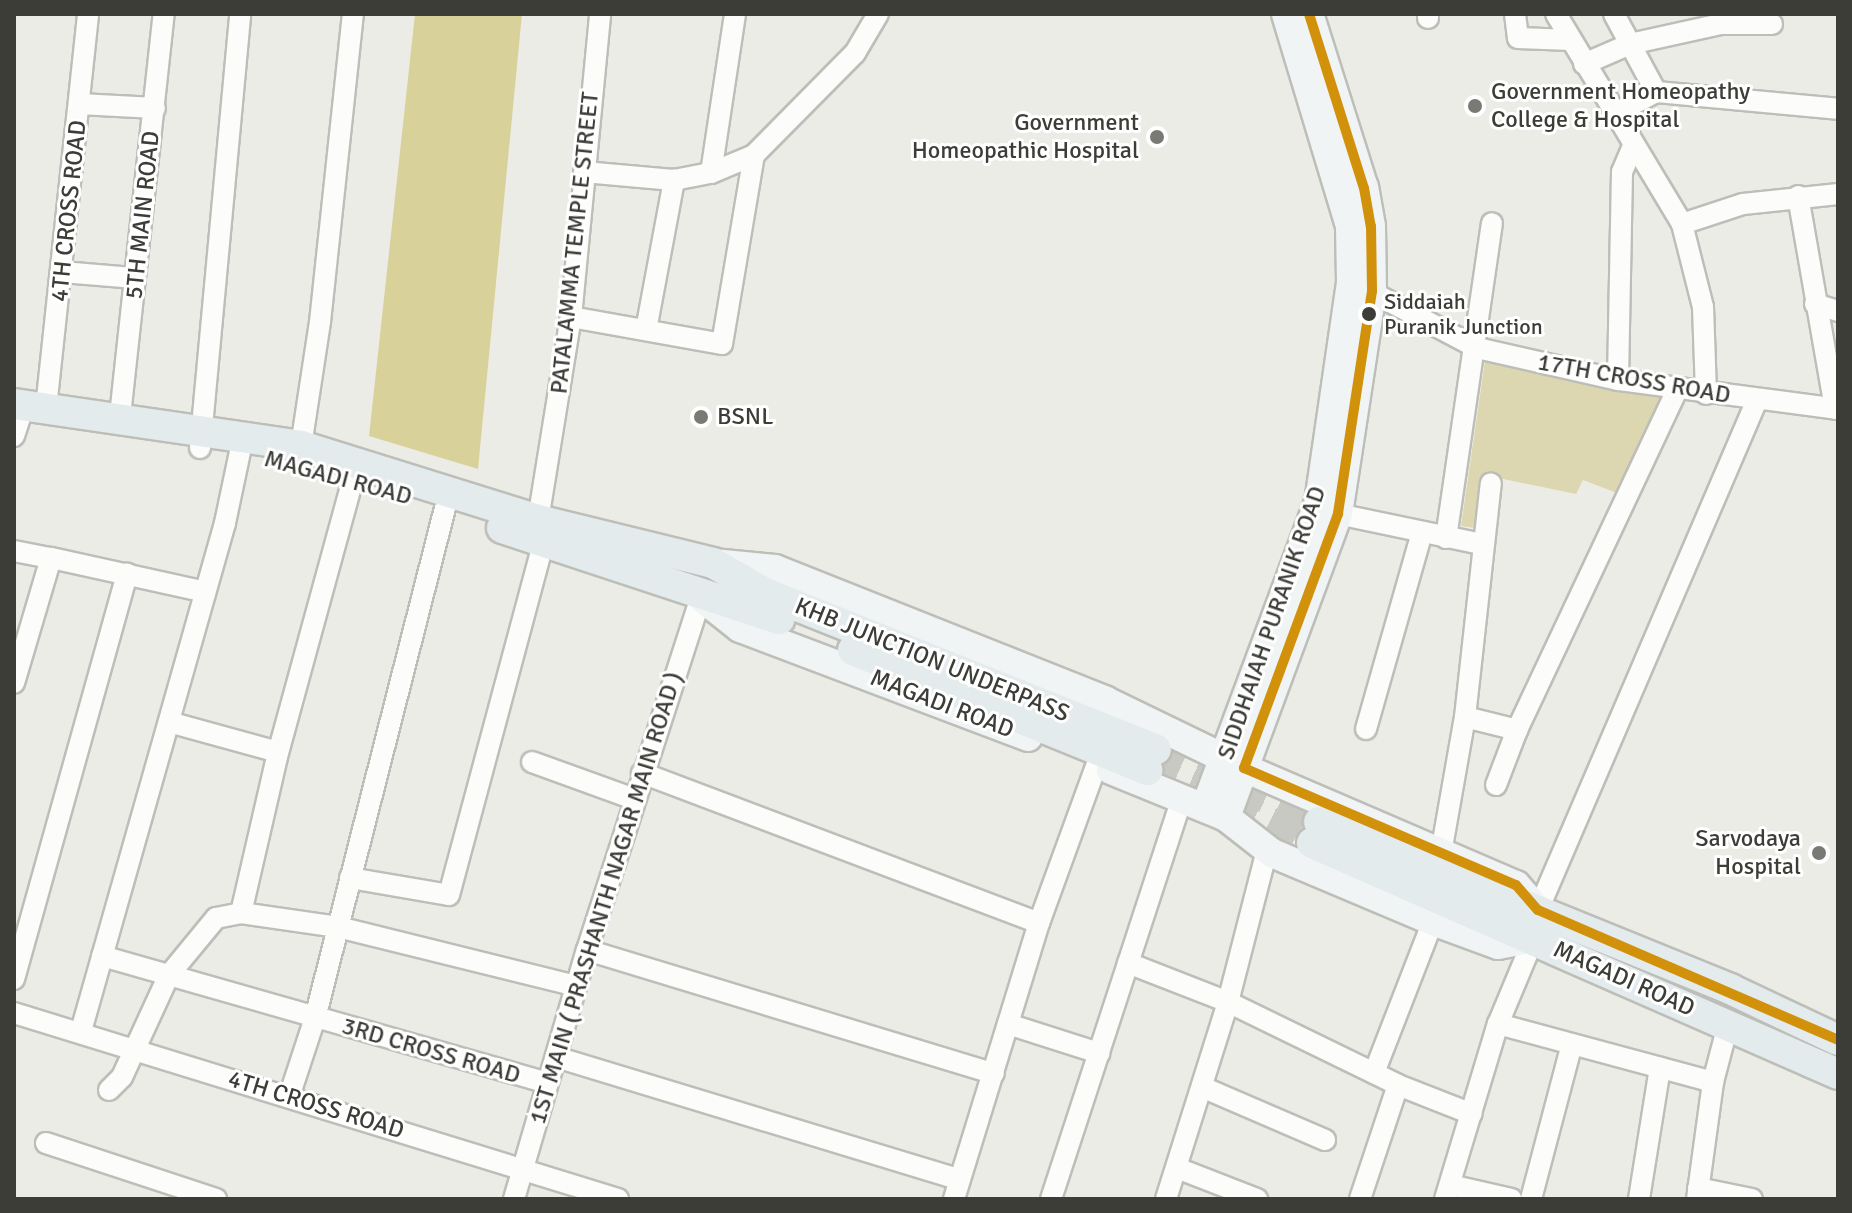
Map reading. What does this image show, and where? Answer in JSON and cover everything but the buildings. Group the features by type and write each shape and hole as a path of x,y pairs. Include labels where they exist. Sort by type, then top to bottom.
{"main road":[{"name":"MAGADI ROAD","path":"22,417 120,416 240,452 353,479 445,508 541,532 713,563"},
{"name":"MAGADI ROAD","path":"22,417 201,439 301,446 541,532 701,597"},
{"name":"KHB JUNCTION UNDERPASS","path":"701,597 744,604 1152,760 765,593 713,563"},
{"path":"1316,833 1536,924"},
{"name":"MAGADI ROAD","path":"1536,924 1728,1025 1838,1074"},
{"name":"MAGADI ROAD","path":"1536,924 1730,989 1838,1040"}],"street":[{"name":"4TH CROSS ROAD","path":"22,417 63,272 88,14"},
{"name":"5TH MAIN ROAD","path":"120,416 164,14"},
{"path":"201,439 240,14"},
{"path":"301,446 320,322 353,14"},
{"name":"PATALAMMA TEMPLE STREET","path":"350,878 449,895 541,532 571,317 600,14"},
{"path":"711,173 735,14"},
{"path":"584,172 674,180 711,173 754,155 855,53 878,14"},
{"name":"SIDDHAIAH PURANIK ROAD","path":"1204,808 1235,764 1338,514 1361,287 1350,226 1286,14"},
{"name":"SIDDHAIAH PURANIK ROAD","path":"1235,764 1319,502 1371,226 1364,188 1309,14"},
{"path":"1515,14 1518,38 1571,40"},
{"path":"1556,14 1682,224 1703,307 1706,394"},
{"path":"1614,14 1656,92"},
{"path":"1584,64 1630,44 1721,24 1772,24"},
{"path":"1616,113 1656,92 1838,109"},
{"path":"80,104 155,108"},
{"path":"1618,380 1622,172 1633,146"},
{"path":"571,317 722,344 754,155"},
{"path":"646,330 674,180"},
{"path":"1682,224 1743,204 1838,194"},
{"path":"1798,196 1815,304 1837,409"},
{"path":"1446,538 1477,348 1492,223"},
{"path":"63,272 135,278"},
{"name":"17TH CROSS ROAD","path":"1361,287 1477,348 1677,390 1837,409"},
{"path":"1815,304 1838,311"},
{"path":"1496,785 1517,730 1677,390"},
{"path":"1511,1199 1448,1192 1498,1024 1536,924 1757,400"},
{"path":"81,1031 205,592 240,452"},
{"path":"241,913 278,752 353,479"},
{"path":"1441,853 1465,717 1491,483"},
{"path":"289,1097 315,1018 445,508"},
{"path":"1338,514 1482,544"},
{"path":"1366,729 1422,533"},
{"path":"14,551 205,592"},
{"path":"14,683 51,558"},
{"name":"MAGADI ROAD","path":"701,597 740,628 1204,808 1272,853 1433,921 1498,945 1536,924 1516,885 1235,764 1106,701 775,569 713,563"},
{"path":"14,979 127,573"},
{"name":"1ST MAIN ( PRASHANTH NAGAR MAIN ROAD )","path":"514,1199 587,950 701,597"},
{"path":"1465,717 1517,730"},
{"path":"169,722 278,752"},
{"path":"532,762 634,799"},
{"path":"556,1057 957,1189 1039,923 1097,764"},
{"path":"642,773 1039,923"},
{"path":"1051,1199 1128,963 1204,808"},
{"path":"1166,1199 1228,1002 1265,858 1272,853"},
{"path":"109,1090 122,1077 169,975 216,918 241,913 338,927 576,986"},
{"path":"1374,1073 1433,921"},
{"path":"587,950 994,1074"},
{"name":"3RD CROSS ROAD","path":"102,956 547,1083"},
{"path":"1128,963 1228,1002 1398,1085 1472,1114"},
{"name":"4TH CROSS ROAD","path":"14,1013 524,1168 610,1198"},
{"path":"1008,1024 1099,1053"},
{"path":"1498,1024 1713,1082"},
{"path":"1728,1025 1713,1082 1697,1194 1752,1199"},
{"path":"1531,1199 1572,1044"},
{"path":"1639,1199 1660,1068"},
{"path":"1360,1199 1398,1085"},
{"path":"1202,1087 1325,1140"},
{"path":"46,1143 216,1199"},
{"path":"1177,1168 1257,1199"}],"shaded area":[{"path":"415,14 522,14 478,469 369,436"},
{"path":"1485,361 1666,399 1617,493 1583,480 1576,494 1484,475 1476,528 1461,526"}],"tunnel":[{"path":"1156,749 1319,822"},
{"path":"1147,770 1229,802 1312,843"}],"transit line":[{"path":"1309,14 1364,188 1371,226 1372,291 1338,514 1244,768 1516,885 1538,910 1838,1040"}],"place":[{"name":"Government Homeopathy College & Hospital","path":"1475,106"},
{"name":"Government Homeopathic Hospital","path":"1157,137"},
{"name":"Siddaiah Puranik Junction","path":"1369,314"},
{"name":"BSNL","path":"701,417"},
{"name":"Sarvodaya Hospital","path":"1819,853"}]}
